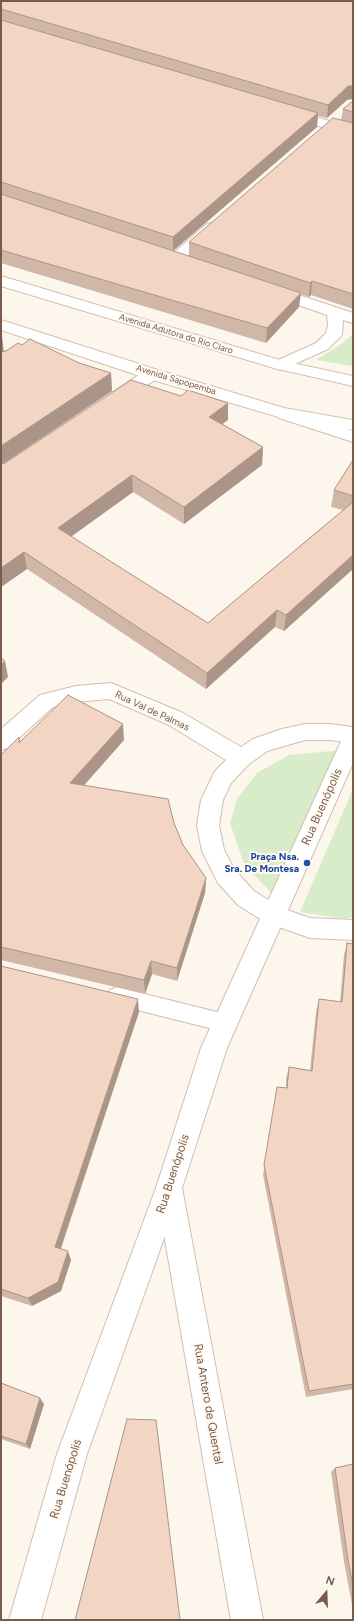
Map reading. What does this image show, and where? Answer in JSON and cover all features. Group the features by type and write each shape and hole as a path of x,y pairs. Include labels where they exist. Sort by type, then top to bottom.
{"street":[{"path":"276,109 353,132"},
{"path":"317,135 341,114"},
{"path":"175,259 222,218"},
{"path":"160,254 190,264"},
{"name":"Avenida Adutora do Rio Claro","path":"1,281 280,365 353,381"},
{"path":"255,286 353,318"},
{"path":"280,365 310,353 322,346 334,335 336,325 335,312"},
{"name":"Avenida Sapopemba","path":"1,325 152,374 282,412 320,421 353,425"},
{"path":"23,350 42,338"},
{"path":"100,409 152,374"},
{"path":"282,412 353,437"},
{"name":"Rua Val de Palmas","path":"1,742 25,719 47,701 76,694 111,691 176,719 241,758"},
{"path":"353,735 330,732 305,732 282,737 260,746 241,758 223,777 212,800 208,825 213,851 226,876 246,898 273,915 310,928 353,930"},
{"name":"Rua Buenópolis","path":"25,1620 72,1454 169,1188 214,1048 353,739"},
{"name":"Rua Antero de Quental","path":"169,1188 247,1620"}],"lane":[{"path":"100,992 225,1023"}],"green space":[{"path":"353,334 353,366 316,360 341,344"},
{"path":"342,750 276,898 244,864 230,823 237,799 257,773 289,755"},
{"path":"353,789 353,917 346,919 300,912"}],"building":[{"path":"1,1 353,1 353,86 348,86 328,105 1,9"},
{"path":"1,20 318,113 173,237 1,182"},
{"path":"353,101 353,112 343,109"},
{"path":"333,118 353,123 353,294 312,281 310,283 189,242"},
{"path":"1,194 301,293 267,328 1,250"},
{"path":"30,339 79,363 111,373 1,446 1,352 6,351 18,343 22,345"},
{"path":"131,380 181,396 188,390 228,403 209,417 263,447 184,507 132,475 58,528 208,623 353,502 353,555 286,615 277,610 207,673 24,552 1,568 1,464 5,463"},
{"path":"353,460 353,496 334,490"},
{"path":"1,658 5,661 1,665"},
{"path":"68,695 123,724 70,783 168,799 174,823 183,845 206,878 177,968 151,961 144,980 1,947 1,755 19,737 19,743"},
{"path":"347,943 353,944 353,1384 309,1391 264,1165 277,1087 287,1088 289,1067 312,1071 319,999 342,1002"},
{"path":"1,966 138,999 55,1247 68,1251 58,1282 28,1298 1,1289"},
{"path":"1,1383 40,1398 26,1444 1,1436"},
{"path":"127,1419 156,1420 180,1620 75,1620"},
{"path":"353,1464 353,1586 335,1468"}],"place":[{"name":"Praça Nsa. Sra. De Montesa","path":"307,863"}]}
